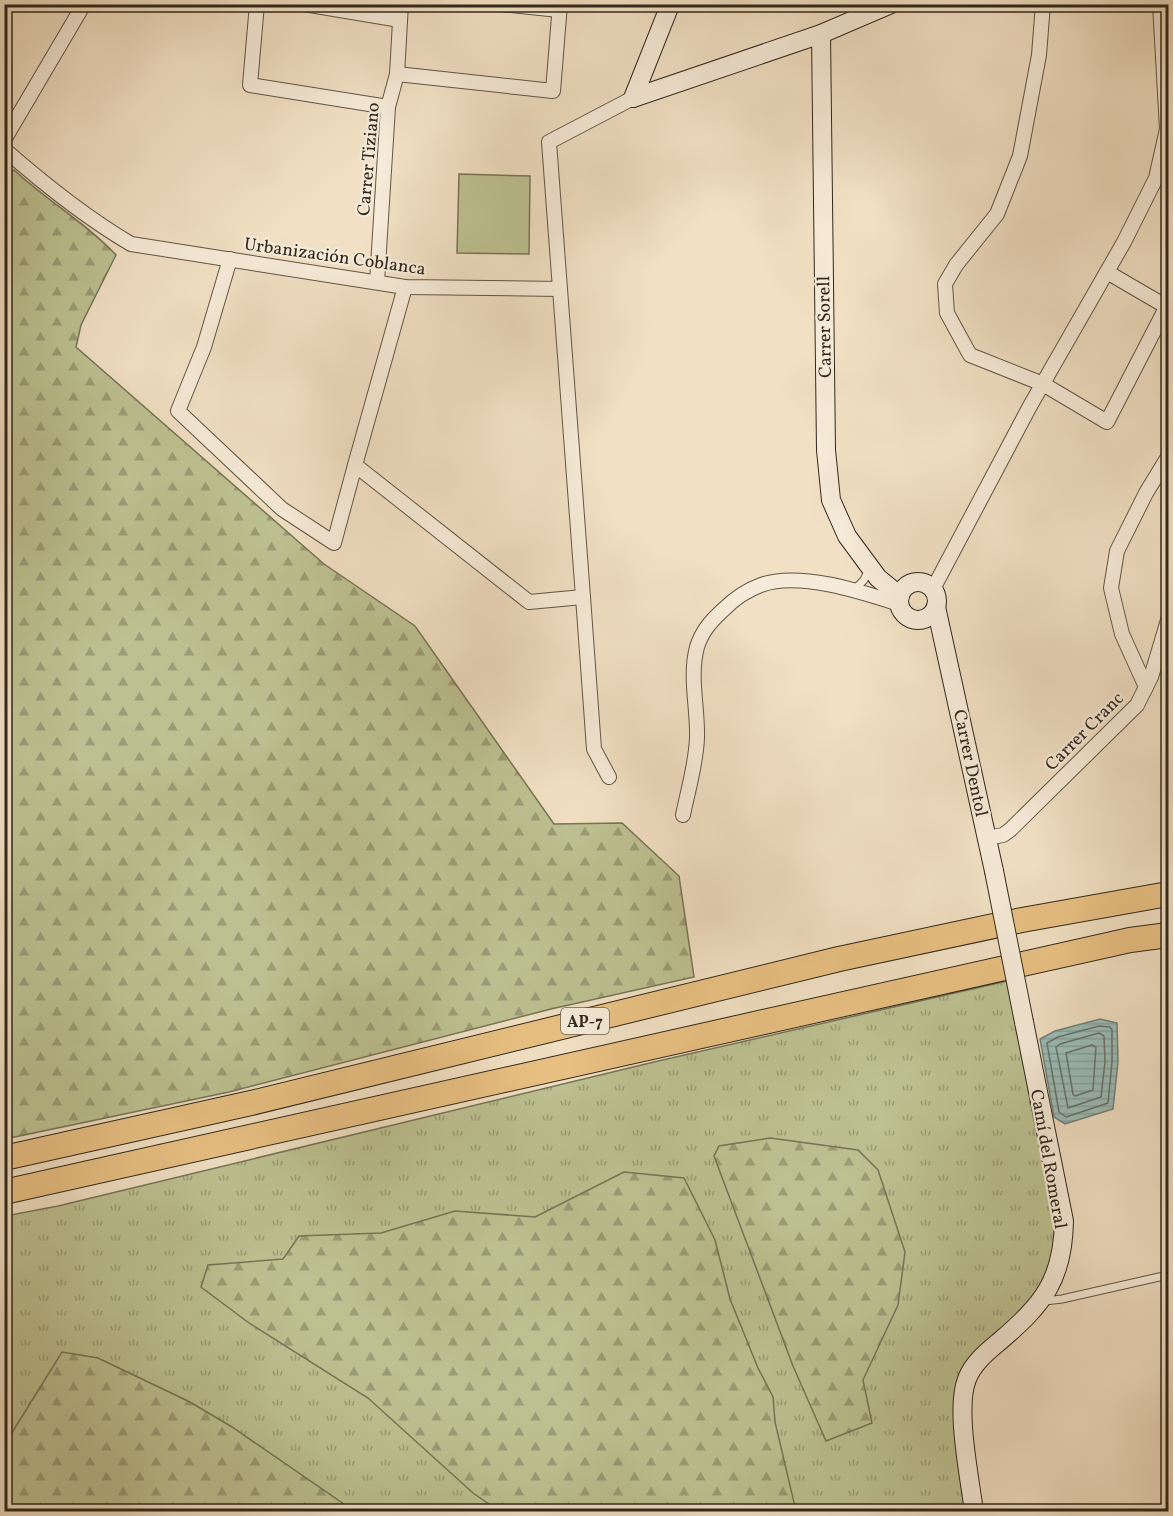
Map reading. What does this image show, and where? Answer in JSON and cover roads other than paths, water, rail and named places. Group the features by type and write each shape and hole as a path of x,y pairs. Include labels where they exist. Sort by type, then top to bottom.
{"highway":[{"name":"AP-7","path":"4,1158 250,1103 839,959 1022,920 1168,894"},
{"name":"AP-7","path":"4,1192 1095,948 1168,935"}],"street":[{"path":"4,140 84,4"},
{"path":"257,4 250,85 388,107"},
{"path":"304,4 400,20"},
{"name":"Carrer Tiziano","path":"377,282 388,107 397,74 401,4"},
{"path":"397,74 553,91 559,7 500,4"},
{"path":"633,98 669,4"},
{"path":"609,777 594,749 549,142 633,98 821,34 891,4"},
{"path":"1043,4 1039,55 1020,156 997,214 956,265 945,284 947,313 970,355 1042,384 1107,422 1168,306 1107,272"},
{"path":"935,598 923,582 917,582 906,587 900,600 905,615 917,620 929,617 935,598 1042,384 1107,272 1165,158 1167,129 1160,4"},
{"name":"Carrer Sorell","path":"821,34 827,460 831,500 847,536 878,578 900,600"},
{"name":"Urbanización Coblanca","path":"4,149 99,226 131,244 405,287 560,289"},
{"path":"230,260 204,347 178,411 282,509 334,543 405,287"},
{"path":"1148,682 1122,634 1111,588 1117,550 1146,493 1167,464"},
{"path":"355,465 529,602 582,597"},
{"path":"683,815 697,741 695,664 697,648 704,629 729,604 746,592 777,581 854,590 900,600"},
{"name":"Carrer Dentol","path":"935,598 1024,1022"},
{"name":"Carrer Dentol","path":"917,620 947,654"},
{"name":"Carrer Cranc","path":"987,838 1003,835 1010,830 1137,705 1148,682 1168,620"},
{"path":"1130,651 1145,658 1152,656 1160,648"},
{"name":"Camí del Romeral","path":"975,1512 962,1407 966,1380 982,1358 1027,1318 1042,1301 1052,1283 1063,1242 1064,1221 1024,1022"}],"lane":[{"path":"854,590 864,580 869,567"},
{"path":"1042,1301 1062,1299 1168,1275"}],"water":[{"path":"1100,1019 1117,1023 1118,1062 1113,1109 1065,1124 1054,1117 1040,1039 1055,1031"}]}
